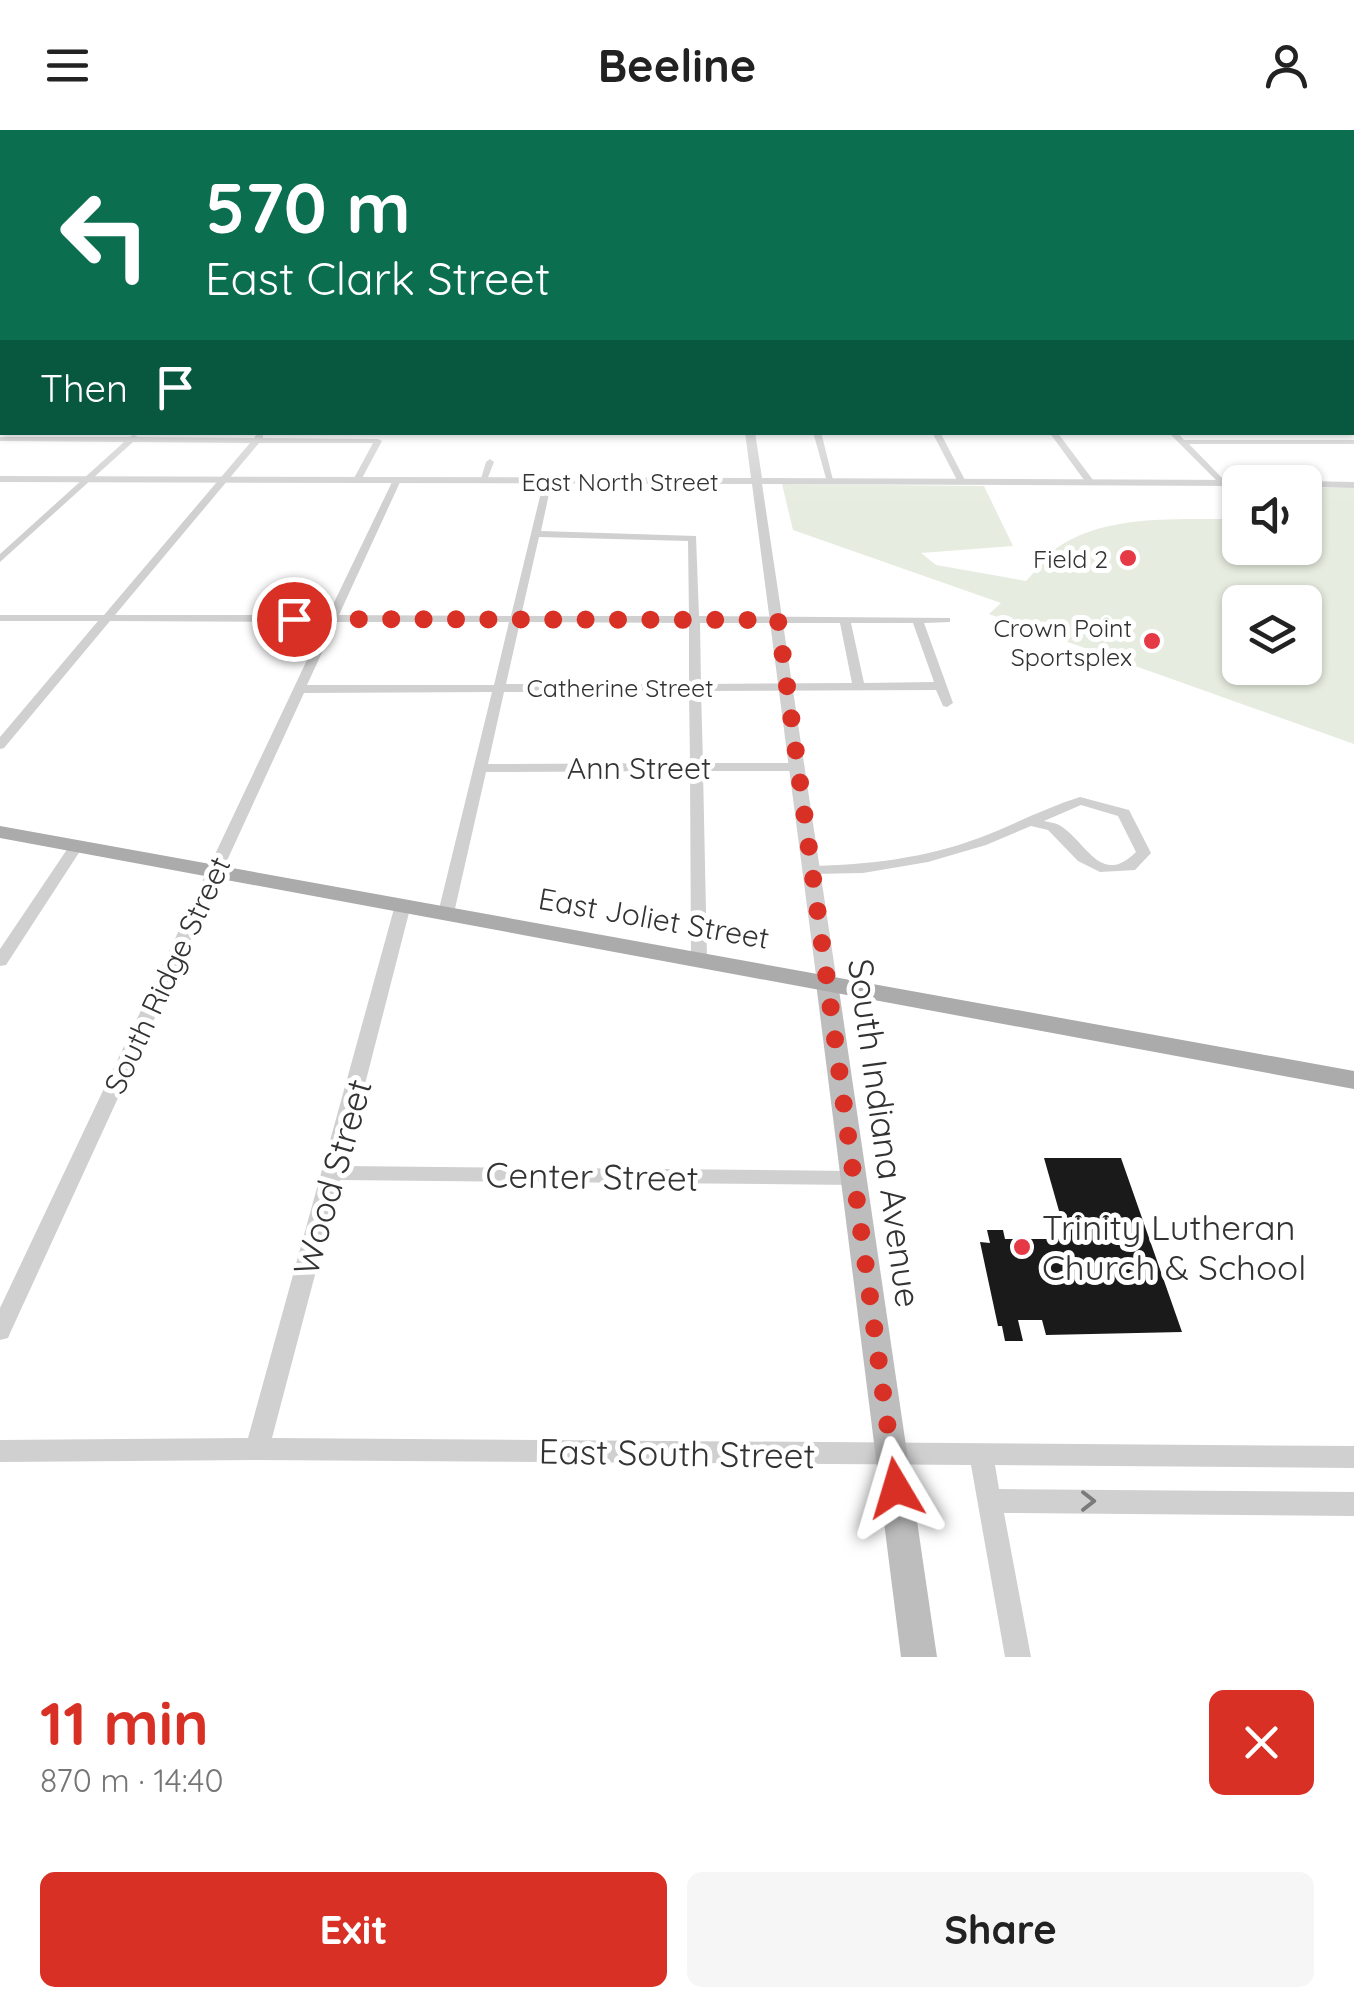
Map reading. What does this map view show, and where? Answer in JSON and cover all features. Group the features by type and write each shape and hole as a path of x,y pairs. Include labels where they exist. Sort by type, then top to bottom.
{"main road":[{"name":"East Joliet Street","path":"0,832 1354,1080"},
{"name":"South Indiana Avenue","path":"827,983 919,1657"}],"street":[{"name":"South Indiana Avenue","path":"750,435 827,983"},
{"path":"818,435 831,482"},
{"path":"938,435 962,482"},
{"path":"1055,435 1090,482"},
{"path":"1175,435 1221,482"},
{"path":"0,558 134,436"},
{"path":"0,440 259,436 378,441 357,480"},
{"path":"0,745 259,436"},
{"path":"1181,442 1354,442"},
{"path":"483,480 490,462"},
{"name":"East North Street","path":"0,479 1221,482"},
{"name":"South Ridge Street","path":"0,1331 397,480"},
{"path":"446,913 548,480"},
{"path":"1322,484 1354,485"},
{"path":"536,534 688,536 693,542 699,959"},
{"path":"0,618 946,620"},
{"path":"845,620 859,686"},
{"path":"918,620 947,702"},
{"name":"Catherine Street","path":"300,688 940,686"},
{"name":"Ann Street","path":"480,768 798,767"},
{"path":"811,870 863,869 928,858 1072,803 1104,804 1124,812 1144,853 1130,867 1094,865 1076,854 1053,826 1030,822"},
{"path":"0,961 74,848"},
{"name":"Wood Street","path":"257,1449 330,1173 364,1067 403,905"},
{"name":"Center Street","path":"330,1173 854,1178"},
{"name":"East South Street","path":"0,1451 1354,1456"},
{"path":"981,1455 1018,1657"},
{"path":"990,1501 1354,1504"}],"shaded area":[{"name":"Crown Point Sportsplex","path":"782,484 984,486 1013,546 921,553 936,565 1026,581 1058,547 1078,536 1123,523 1170,519 1222,519 1222,565 1322,565 1322,488 1354,488 1354,744 989,614 1001,603 793,530"}],"building":[{"name":"Trinity Lutheran Church & School","path":"1044,1158 1121,1158 1182,1332 1046,1335 1042,1320 1018,1320 1023,1341 1005,1341 1002,1326 998,1326 980,1242 990,1243 987,1230 1003,1230 1005,1239 1067,1239"}],"place":[{"name":"Field 2","path":"1128,558"},
{"name":"Crown Point Sportsplex","path":"1152,641"},
{"name":"Trinity Lutheran Church & School","path":"1022,1247"}],"route":[{"path":"294,619 778,620 896,1488"}]}
